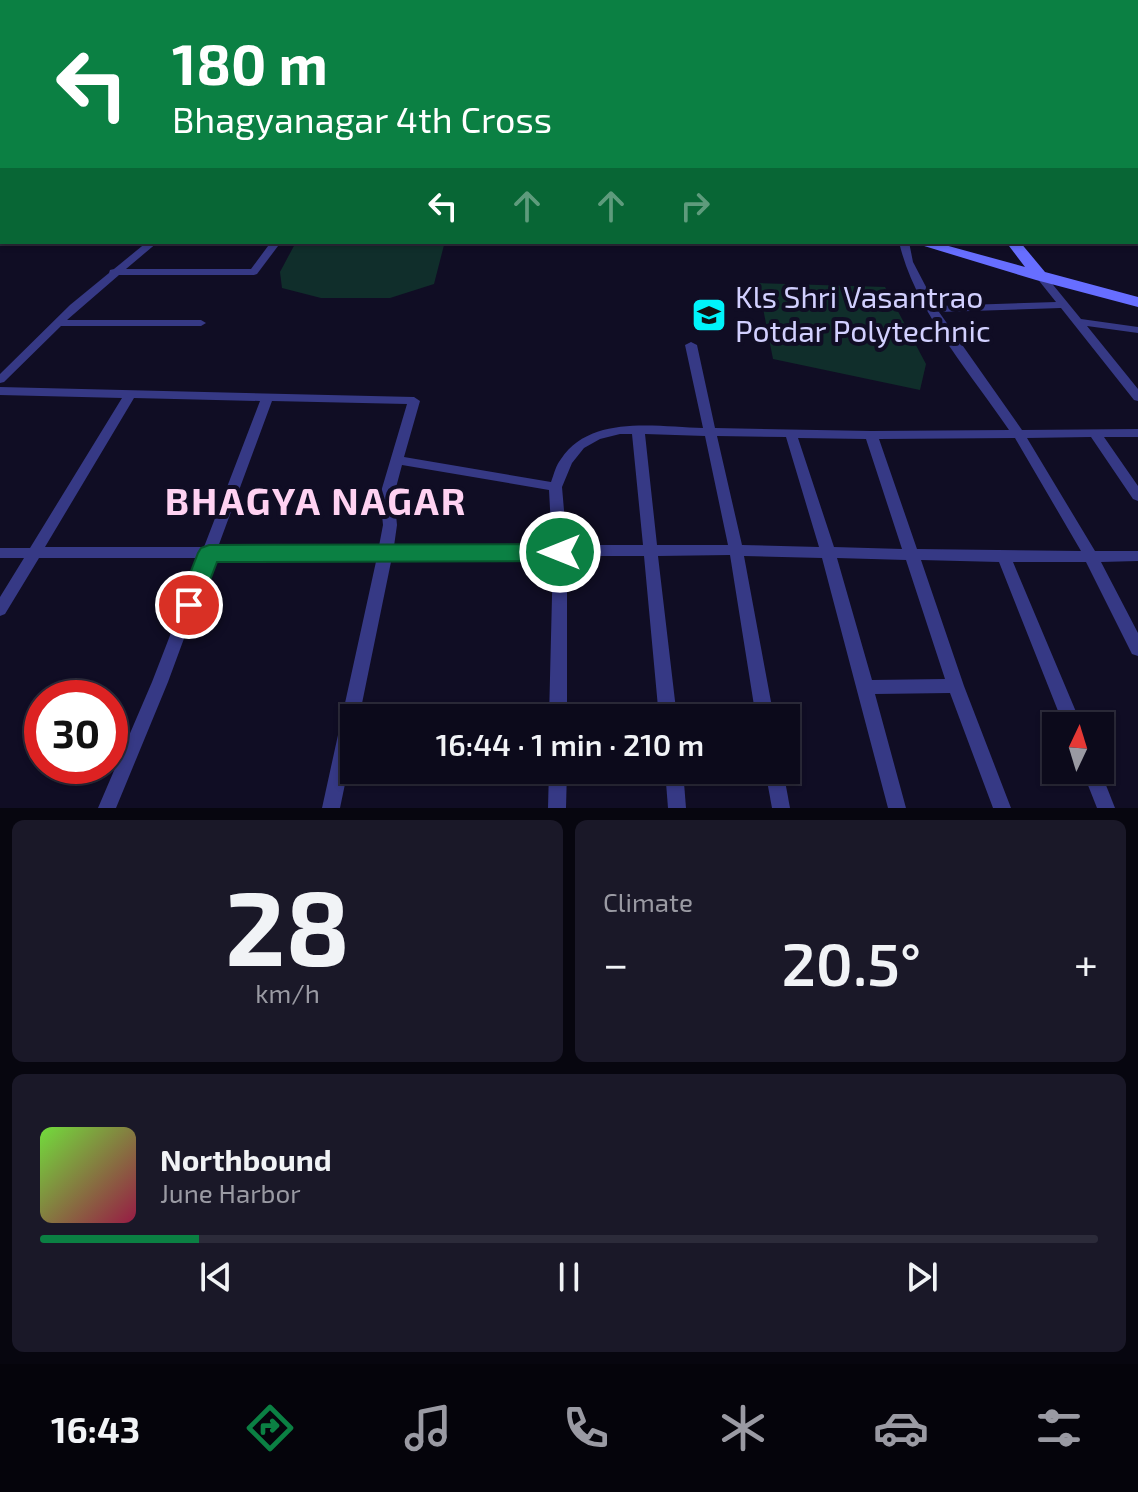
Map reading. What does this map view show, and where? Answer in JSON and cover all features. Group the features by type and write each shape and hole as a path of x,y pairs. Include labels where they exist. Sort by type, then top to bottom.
{"main road":[{"path":"926,244 1138,294"},
{"path":"953,244 1138,302"},
{"path":"1015,244 1036,271"}],"street":[{"path":"0,380 113,272 150,244"},
{"path":"113,272 247,274 258,270 275,244"},
{"path":"904,244 907,260 933,309 1019,435 1094,558 1138,649"},
{"path":"1036,271 1138,397"},
{"path":"933,309 1064,305"},
{"path":"1078,322 1138,330"},
{"path":"57,323 201,323"},
{"path":"691,345 736,550 763,704"},
{"path":"0,391 414,401 387,495 390,525 385,554 331,808"},
{"path":"0,610 129,396"},
{"path":"107,808 267,399"},
{"path":"638,430 667,704"},
{"path":"558,704 560,552 555,487 566,461 580,445 596,436 638,430 871,435 1138,433"},
{"path":"791,434 867,687 897,808"},
{"path":"1095,434 1138,496"},
{"path":"871,435 956,686 1002,808"},
{"path":"397,460 555,487"},
{"path":"0,553 385,554 736,550 910,552 1004,557 1138,556"},
{"path":"1004,557 1067,712"},
{"path":"867,687 956,686"},
{"path":"557,808 558,784"},
{"path":"675,784 677,808"},
{"path":"777,784 781,808"},
{"path":"1097,784 1106,808"}],"green space":[{"path":"295,244 479,244 444,245 434,284 390,298 321,298 282,288 280,272"},
{"path":"758,283 885,287 926,364 920,390 773,359"}],"place":[{"name":"Kls Shri Vasantrao Potdar Polytechnic","path":"709,315"}],"district":[{"name":"BHAGYA NAGAR","path":"316,502"}],"route":[{"path":"189,605 209,553 560,552"}]}
